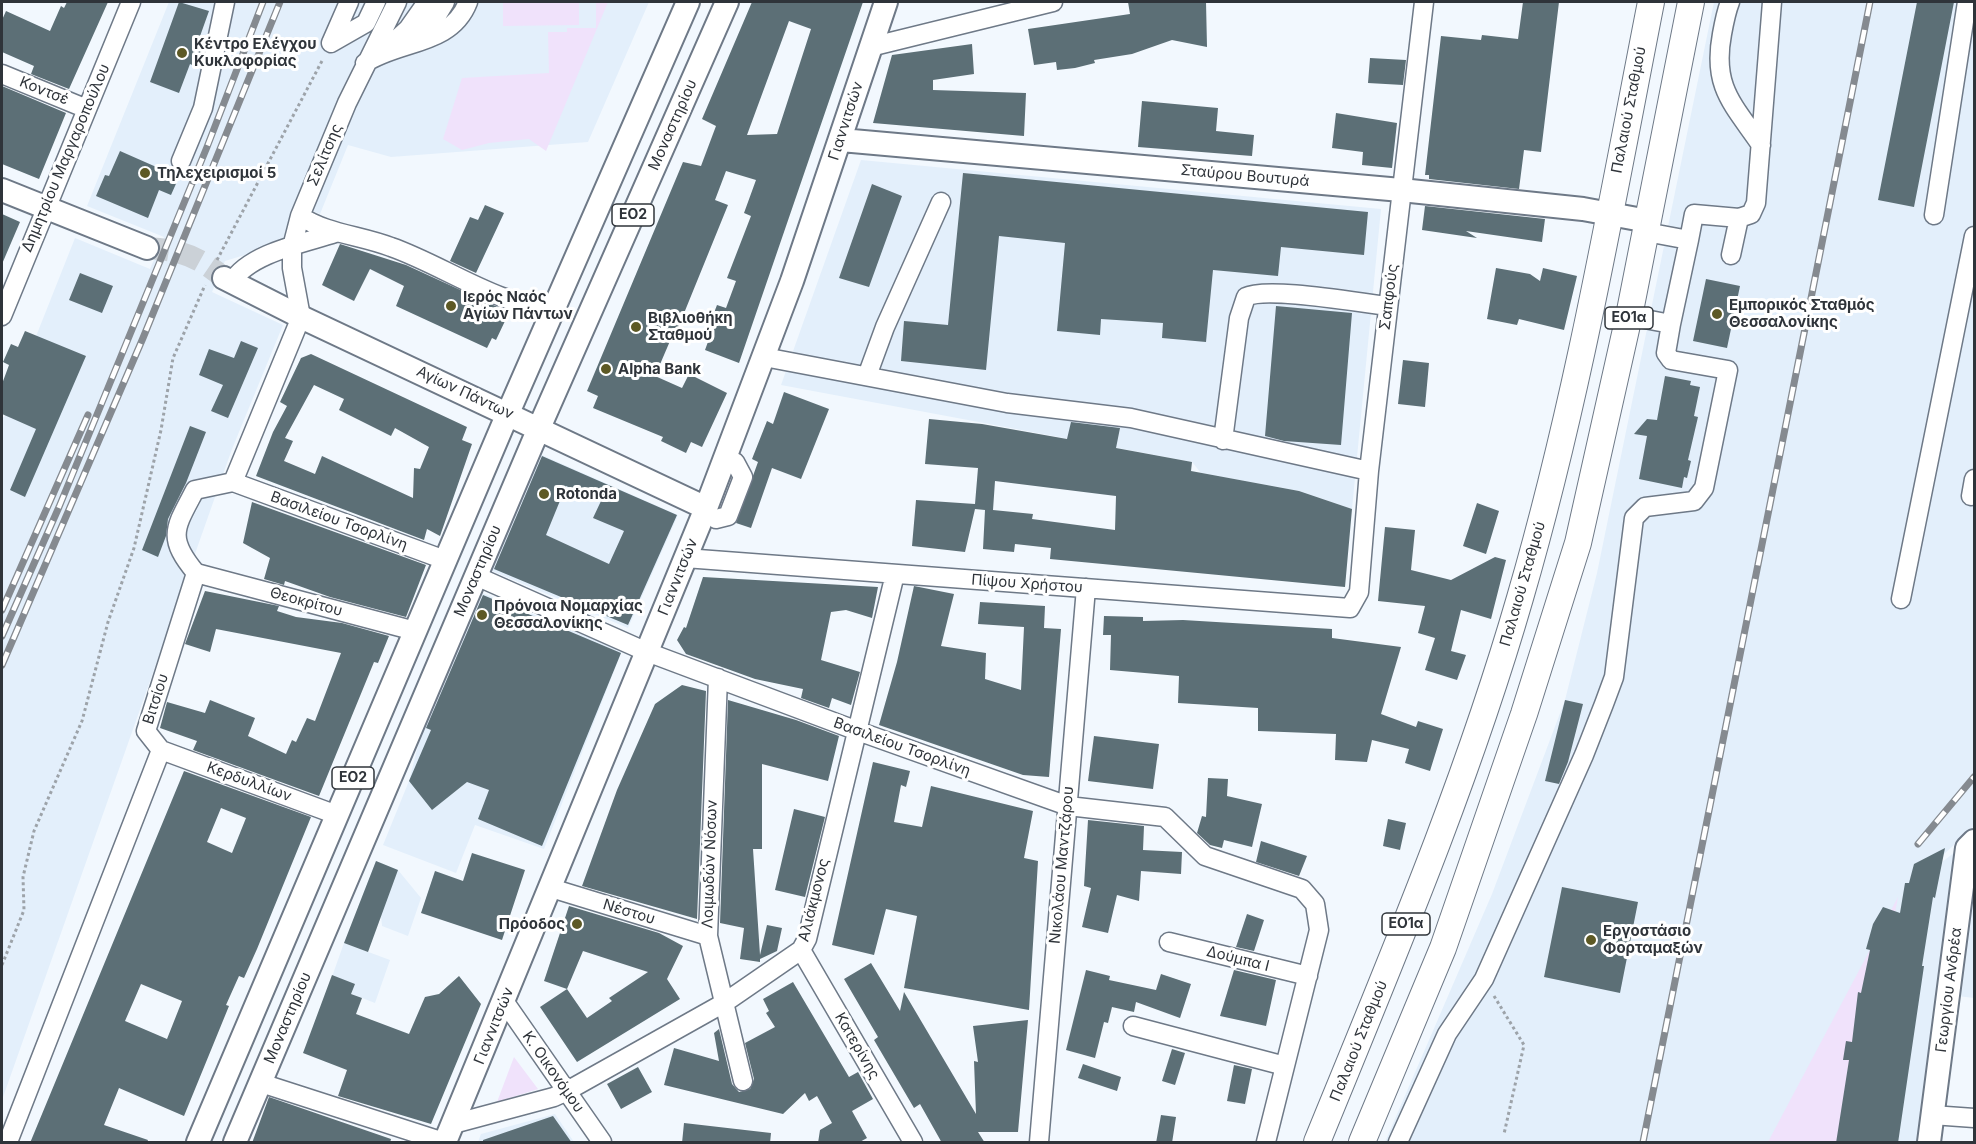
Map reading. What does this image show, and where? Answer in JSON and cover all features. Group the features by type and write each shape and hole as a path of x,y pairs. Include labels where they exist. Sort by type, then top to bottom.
{"highway":[{"name":"Παλαιού Σταθμού","path":"1317,1143 1415,903 1489,702 1538,531 1609,213 1650,2"},
{"name":"ΕΟ1α","path":"1362,1143 1443,948 1538,672 1588,505 1629,316 1691,2"}],"main road":[{"name":"ΕΟ2","path":"198,1143 508,413 688,2"},
{"name":"Μοναστηρίου","path":"235,1143 539,428 727,2"},
{"name":"Γιαννιτσών","path":"448,1136 686,558 711,514 841,140 886,2"},
{"name":"Σταύρου Βουτυρά","path":"841,140 1401,190 1609,213 1647,226"},
{"path":"2,190 44,209 147,248"},
{"name":"Αγίων Πάντων","path":"219,277 508,413 711,514"},
{"name":"Γεωργίου Ανδρέα","path":"1929,1143 1967,848 1974,841"}],"street":[{"name":"Δημητρίου Μαργαροπούλου","path":"2,316 44,209 131,2"},
{"path":"181,161 203,108 225,2"},
{"path":"331,43 349,2"},
{"path":"331,43 366,23 375,2"},
{"name":"Σελίτσης","path":"301,317 292,276 292,247 300,216 397,2"},
{"path":"373,59 408,29 427,2"},
{"path":"408,45 427,30 445,2"},
{"path":"373,59 452,27 468,2"},
{"path":"870,47 1053,2"},
{"name":"Σαπφούς","path":"1359,592 1369,471 1424,2"},
{"path":"1730,2 1719,48 1720,79 1725,92 1761,146"},
{"path":"1398,1143 1447,1034 1484,979 1584,755 1614,677 1634,518 1645,507 1694,501 1704,488 1728,370 1671,360 1666,349 1694,214 1739,218 1746,217 1755,209 1772,2"},
{"path":"1934,215 1969,22 1967,2"},
{"name":"Κοντσέ","path":"2,74 87,109"},
{"path":"867,376 885,327 941,202"},
{"path":"300,216 320,228 335,233 360,236 409,253 523,304 554,309"},
{"path":"1731,255 1739,218"},
{"path":"1647,226 1689,240"},
{"path":"219,277 292,247 335,233"},
{"path":"1901,599 1974,236"},
{"path":"1223,440 1239,318 1246,297 1254,293 1278,294 1388,306"},
{"path":"1629,316 1671,324"},
{"path":"196,573 180,554 176,540 180,519 195,490 233,482 301,317"},
{"path":"764,357 1007,403 1131,418 1369,471"},
{"path":"711,514 728,516 743,477 735,462"},
{"name":"Βασιλείου Τσορλίνη","path":"233,482 446,560"},
{"name":"Πίψου Χρήστου","path":"686,558 1350,608 1359,592"},
{"name":"Θεοκρίτου","path":"196,573 415,631"},
{"name":"Βιτσίου","path":"161,750 146,731 196,573"},
{"name":"Αλιάκμονος","path":"448,1136 567,1091 724,1003 801,950 807,939 855,730 895,574"},
{"name":"Βασιλείου Τσορλίνη","path":"476,576 647,652 1068,806 1165,817 1205,856 1302,889 1311,897 1317,910 1319,930 1308,976"},
{"name":"Νικολάου Μαντζάρου","path":"1039,1143 1086,588"},
{"name":"Λοιμωδών Νόσων","path":"717,678 708,936 743,1081"},
{"path":"8,1143 161,750"},
{"name":"Κερδυλλίων","path":"161,750 337,815"},
{"name":"Νέστου","path":"550,888 708,936"},
{"name":"Δούμπα Ι","path":"1169,942 1308,976"},
{"name":"Κατερίνης","path":"801,950 913,1143"},
{"path":"1266,1143 1308,976"},
{"name":"Κ. Οικονόμου","path":"504,1001 602,1143"},
{"path":"1133,1026 1285,1066"},
{"path":"261,1083 448,1136"},
{"path":"1932,1115 1974,1118"}],"path":[{"path":"2,965 24,910 24,877 34,831 82,721 108,622 134,548 161,430 173,358 219,277 331,43"},
{"path":"1484,979 1524,1045 1504,1134"}],"shaded area":[{"path":"169,2 649,2 588,142 391,157 348,145 320,214 299,206 284,243 225,261 212,292 283,325 232,449 2,1100 2,417 4,417 75,238 150,269 164,237 87,206"},
{"path":"503,2 579,2 579,25 503,26"},
{"path":"596,2 608,2 546,151 529,139 489,143 462,150 443,139 462,78 549,73 548,32 567,32 567,28 596,28"},
{"path":"1714,2 1974,2 1974,826 1906,890 1955,852 1928,1142 1385,1142 1492,894 1565,700 1597,573"},
{"path":"861,160 1381,209 1352,509 1299,491 1201,473 1192,462 781,385"},
{"path":"535,452 678,515 628,628 485,568"},
{"path":"475,590 622,651 544,849 475,825 456,873 383,845 409,781 421,734"},
{"path":"1974,841 1974,998 1949,995"},
{"path":"376,861 398,870 421,898 408,936 382,926 381,916 358,907"},
{"path":"1898,897 1853,1142 1768,1142"},
{"path":"344,943 390,960 375,1003 329,985"},
{"path":"514,1057 538,1089 497,1102"},
{"path":"555,1114 574,1142 478,1142 481,1134"}],"building":[{"path":"67,2 108,2 69,89 31,74 34,66 2,52 2,20 6,11 50,31 61,6 64,8"},
{"name":"Κέντρο Ελέγχου Κυκλοφορίας","path":"179,2 209,11 199,39 205,41 199,68 190,64 179,93 150,82"},
{"path":"752,2 863,2 739,363 705,350 716,320 712,318 717,305 726,308 736,281 727,278 751,216 744,213 756,180 726,171 715,200 728,205 678,328 676,327 655,376 682,388 689,374 727,393 702,447 691,442 686,453 661,441 663,437 593,408 598,396 587,391 683,162 701,166 716,126 702,119","holes":["789,21 811,29 777,134 747,135"]},
{"path":"1128,2 1206,2 1207,47 1172,40 1132,54 1094,60 1095,63 1075,68 1057,70 1056,62 1034,65 1028,29 1130,14"},
{"path":"1523,2 1559,2 1541,152 1524,150 1519,189 1429,179 1429,175 1425,175 1441,36 1481,40 1482,35 1518,39"},
{"path":"1917,2 1954,2 1914,207 1878,200"},
{"path":"972,44 974,74 933,80 933,90 1026,93 1024,136 873,123 892,55"},
{"path":"1370,58 1406,60 1403,85 1368,83"},
{"path":"2,86 66,113 39,179 2,164"},
{"path":"1142,101 1218,108 1216,131 1254,135 1252,156 1138,147"},
{"path":"1336,113 1397,123 1392,168 1362,165 1363,152 1332,148"},
{"path":"120,151 179,177 171,195 159,190 148,218 96,196 105,175 109,176"},
{"path":"963,173 1368,212 1364,255 1281,247 1278,276 1213,270 1206,342 1162,338 1163,323 1101,319 1100,335 1057,331 1065,243 999,236 986,370 901,361 904,321 948,325"},
{"path":"872,184 902,196 869,287 839,278"},
{"path":"485,205 504,213 476,273 450,261 470,217 478,220"},
{"path":"1425,206 1545,219 1542,242 1466,231 1477,238 1422,230"},
{"path":"2,214 20,222 2,264"},
{"name":"Ιερός Ναός Αγίων Πάντων","path":"340,244 406,265 504,310 500,319 505,321 496,340 492,338 487,348 396,306 404,286 370,269 354,301 322,285"},
{"path":"1496,268 1530,274 1540,281 1543,268 1577,276 1564,330 1519,319 1517,325 1487,319"},
{"path":"80,273 113,286 102,313 69,300"},
{"name":"Εμπορικός Σταθμός Θεσσαλονίκης","path":"1706,279 1740,286 1727,348 1693,341"},
{"path":"1276,306 1352,313 1341,445 1284,441 1265,436"},
{"path":"25,331 86,356 25,497 10,490 36,429 2,414 2,384 9,365 3,362 11,344 18,347"},
{"path":"241,341 258,348 228,418 211,411 223,385 199,375 209,349 234,358"},
{"path":"311,354 467,427 462,440 472,444 440,536 427,529 424,540 256,476 273,432 287,406 280,402 301,358","holes":["314,385 344,399 339,410 391,436 395,428 429,447 420,469 414,468 413,498 322,456 315,474 284,461 293,441 285,438"]},
{"path":"1403,360 1429,363 1425,407 1398,404"},
{"path":"1665,376 1691,381 1690,385 1700,387 1694,416 1698,417 1688,460 1691,461 1682,488 1639,479 1647,436 1634,434 1647,419 1657,420"},
{"path":"784,392 829,409 801,479 772,468 751,528 736,523 758,462 752,459 767,421 773,424"},
{"path":"929,419 982,424 1067,439 1071,422 1120,428 1116,448 1192,462 1191,471 1299,491 1352,509 1345,587 1050,559 1051,548 1015,544 1014,552 983,549 985,510 975,509 965,552 912,546 916,500 975,504 978,468 925,464","holes":["995,481 1116,496 1115,530 1032,519 1033,514 993,510"]},
{"path":"190,426 206,432 186,483 168,519 166,536 158,557 142,550"},
{"path":"542,456 677,515 628,625 494,569","holes":["566,486 601,501 593,518 624,531 609,564 546,535"]},
{"path":"252,502 426,565 406,617 330,597 285,581 284,585 264,579 270,558 243,543"},
{"path":"1477,503 1499,511 1486,554 1463,546"},
{"path":"1385,527 1415,530 1411,570 1451,580 1495,557 1506,560 1491,619 1461,610 1451,651 1466,655 1457,680 1425,670 1435,638 1418,633 1425,606 1378,601"},
{"path":"703,577 878,587 872,618 846,610 831,612 821,660 860,672 851,705 832,698 829,708 801,698 803,689 755,679 686,654 677,640 684,627 686,628"},
{"path":"914,586 954,594 941,646 986,653 985,679 1021,690 1024,627 978,624 980,602 1045,606 1044,628 1061,629 1049,777 1023,775 879,725 897,662"},
{"path":"205,591 279,606 277,611 296,617 342,623 389,636 378,663 374,662 319,796 193,750 197,741 160,728 167,702 205,713 210,700 255,718 248,736 286,754 292,740 296,742 307,718 315,721 341,653 216,629 210,652 185,644"},
{"path":"483,595 621,653 542,846 478,819 489,790 467,782 432,810 409,781 431,730 426,728"},
{"path":"1104,616 1143,617 1143,621 1183,620 1332,629 1332,638 1401,647 1381,714 1416,727 1418,721 1443,729 1430,771 1405,763 1409,749 1372,740 1367,762 1335,760 1336,734 1258,731 1258,708 1178,703 1179,676 1110,670 1111,635 1103,635"},
{"path":"682,685 706,691 697,919 582,886 617,790 655,704"},
{"path":"728,700 796,720 839,736 828,781 762,764 762,849 753,849 760,955 767,925 782,928 777,951 760,959 760,962 740,959 744,928 720,923"},
{"path":"1565,700 1583,704 1568,762 1559,784 1545,781"},
{"path":"1094,736 1159,744 1153,789 1088,781"},
{"path":"873,762 910,771 906,787 901,785 894,822 922,827 931,786 1033,811 1024,858 1038,861 1029,1010 904,988 917,916 886,909 874,955 832,945"},
{"path":"184,771 311,817 244,978 239,976 226,1005 229,1006 184,1116 119,1088 104,1125 148,1140 147,1143 30,1143","holes":["221,808 246,818 232,853 207,842","141,984 182,1001 167,1039 125,1021"]},
{"path":"1208,778 1228,779 1227,796 1262,804 1252,847 1224,840 1222,848 1210,845 1197,833 1202,816 1206,817"},
{"path":"794,809 825,817 805,897 775,890"},
{"path":"1388,819 1406,823 1400,850 1383,846"},
{"path":"1088,820 1144,826 1143,850 1182,852 1181,874 1141,871 1139,901 1117,895 1108,933 1082,927 1091,888 1084,886"},
{"path":"1261,841 1307,856 1299,876 1256,862"},
{"path":"1945,848 1935,898 1933,897 1922,966 1924,966 1898,1143 1836,1143 1849,1060 1843,1060 1846,1041 1852,1042 1858,992 1861,993 1870,950 1866,949 1873,924 1883,907 1900,913 1905,883 1909,883 1914,864"},
{"path":"472,853 525,870 502,940 421,913 435,871 463,881"},
{"path":"376,861 398,870 368,952 344,943"},
{"name":"Εργοστάσιο Φορταμαξών","path":"1562,887 1638,902 1620,993 1544,977"},
{"path":"569,906 659,933 683,946 667,979 680,999 577,1062 540,1007 567,989 544,981","holes":["583,951 648,972 609,998 612,1001 587,1018 567,989"]},
{"path":"1247,914 1264,920 1254,951 1236,947"},
{"path":"871,963 900,1011 904,992 976,1114 974,1061 978,1062 973,1026 1028,1020 1018,1132 978,1132 985,1143 942,1143 920,1104 914,1108 874,1040 878,1037 844,979"},
{"path":"1086,970 1110,976 1109,980 1156,990 1161,974 1191,984 1180,1018 1136,1002 1134,1012 1112,1007 1108,1023 1104,1022 1095,1058 1066,1050"},
{"path":"1234,970 1276,980 1266,1026 1220,1016"},
{"path":"332,975 355,984 351,994 362,998 356,1014 409,1034 425,997 439,994 459,976 481,1004 431,1124 338,1096 347,1070 303,1053"},
{"path":"793,982 849,1077 858,1072 873,1099 852,1111 867,1138 858,1143 818,1143 820,1130 832,1123 817,1096 809,1101 805,1093 783,1114 664,1085 674,1048 719,1061 714,1033 719,1029 732,1084 739,1092 750,1089 754,1079 745,1043 775,1027 766,1013 769,1011 763,999"},
{"path":"1172,1049 1185,1053 1175,1085 1162,1081"},
{"path":"1083,1064 1121,1077 1117,1091 1078,1078"},
{"path":"1234,1065 1252,1069 1245,1104 1227,1101"},
{"path":"638,1067 652,1092 621,1109 607,1084"},
{"path":"269,1097 391,1139 390,1143 252,1143"},
{"path":"1161,1115 1176,1117 1172,1143 1156,1143"},
{"path":"553,1116 572,1143 483,1143 483,1140"},
{"path":"684,1123 771,1133 770,1143 682,1143"}],"tunnel":[{"path":"147,248 170,250 197,259 224,278"}],"railway":[{"path":"2,636 59,507 207,147 263,2"},
{"path":"2,665 143,338 280,2"},
{"path":"1643,1142 1870,2"},
{"path":"2,610 88,415"},
{"path":"1918,844 1974,777"}],"place":[{"name":"Κέντρο Ελέγχου Κυκλοφορίας","path":"182,53"},
{"name":"Τηλεχειρισμοί 5","path":"145,173"},
{"name":"Ιερός Ναός Αγίων Πάντων","path":"451,306"},
{"name":"Εμπορικός Σταθμός Θεσσαλονίκης","path":"1717,314"},
{"name":"Βιβλιοθήκη Σταθμού","path":"636,327"},
{"name":"Alpha Bank","path":"606,369"},
{"name":"Rotonda","path":"544,494"},
{"name":"Πρόνοια Νομαρχίας Θεσσαλονίκης","path":"482,615"},
{"name":"Πρόοδος","path":"577,924"},
{"name":"Εργοστάσιο Φορταμαξών","path":"1591,940"}]}
